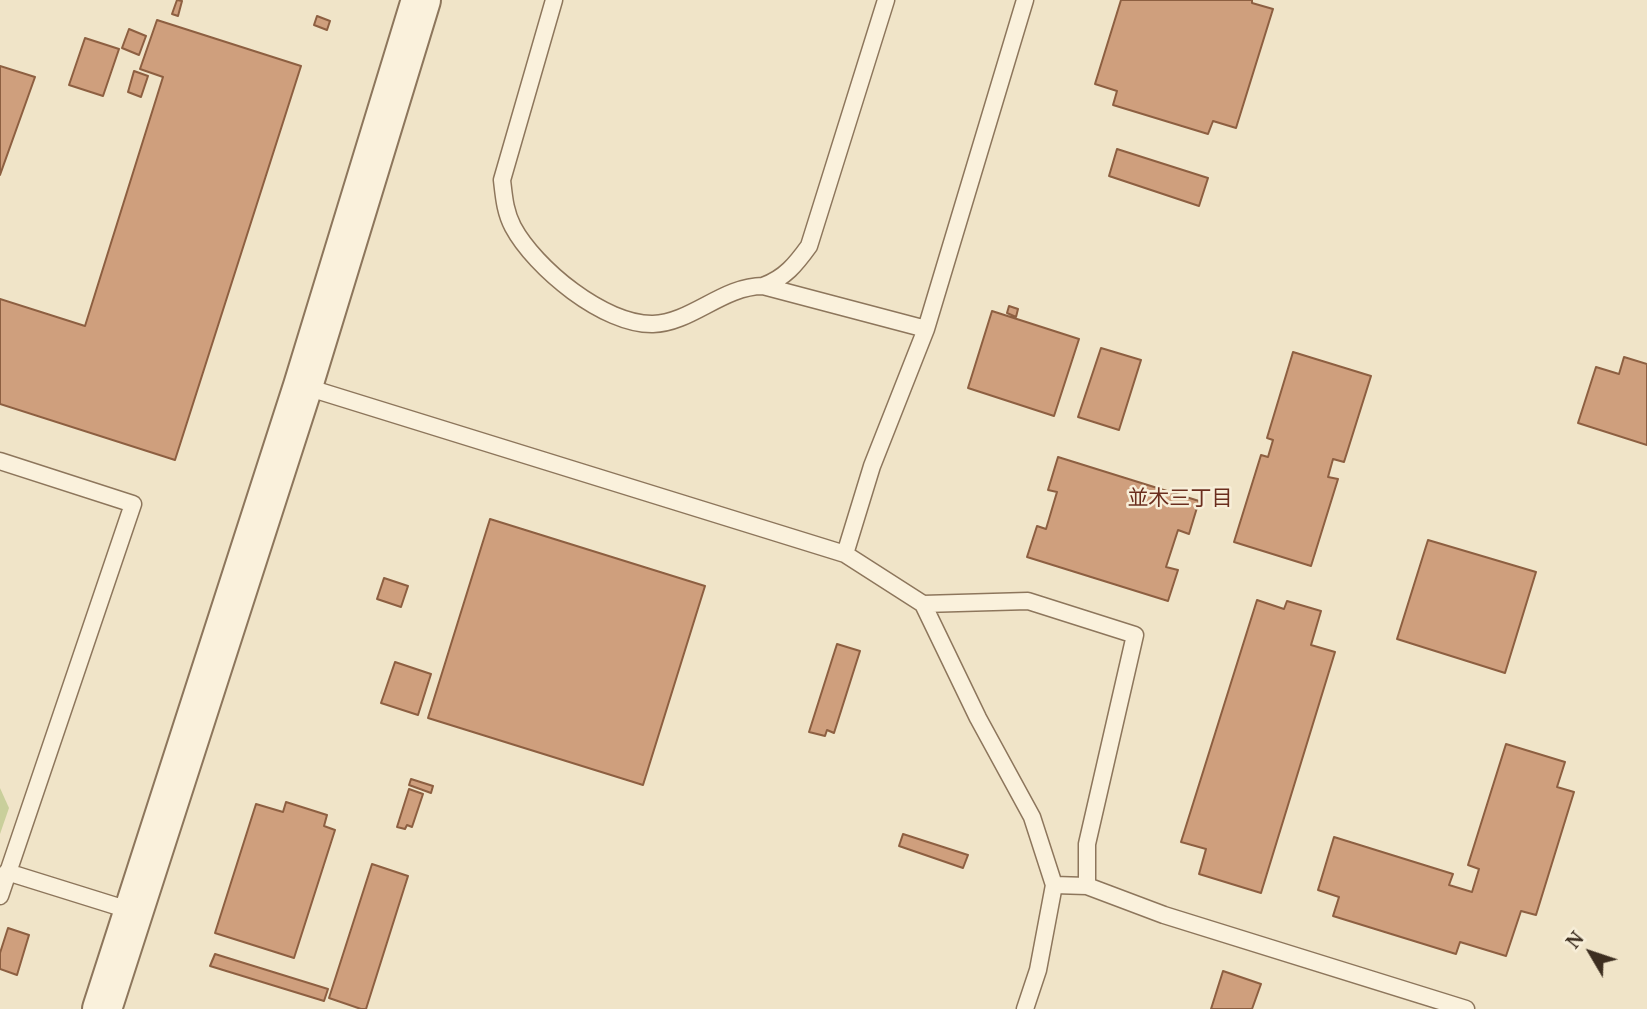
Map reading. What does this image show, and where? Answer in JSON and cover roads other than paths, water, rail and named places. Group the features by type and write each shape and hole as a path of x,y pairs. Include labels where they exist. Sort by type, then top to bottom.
{"street":[{"path":"102,1009 303,386 421,0"}],"lane":[{"path":"554,0 502,180 508,215 530,253 582,298 603,311 652,324 670,321 751,286 763,286 926,328"},
{"path":"763,286 778,280 793,268 809,246 886,0"},
{"path":"845,554 872,466 926,328 1025,0"},
{"path":"303,386 845,554 923,604 978,718 1032,817 1054,885 1038,970 1025,1009"},
{"path":"0,461 133,504 0,896"},
{"path":"923,604 1028,601 1135,635 1087,844 1087,886"},
{"path":"7,872 132,912"},
{"path":"1054,885 1087,886 1164,915 1466,1009"}],"district":[{"name":"並木三丁目","path":"1180,499"}]}
